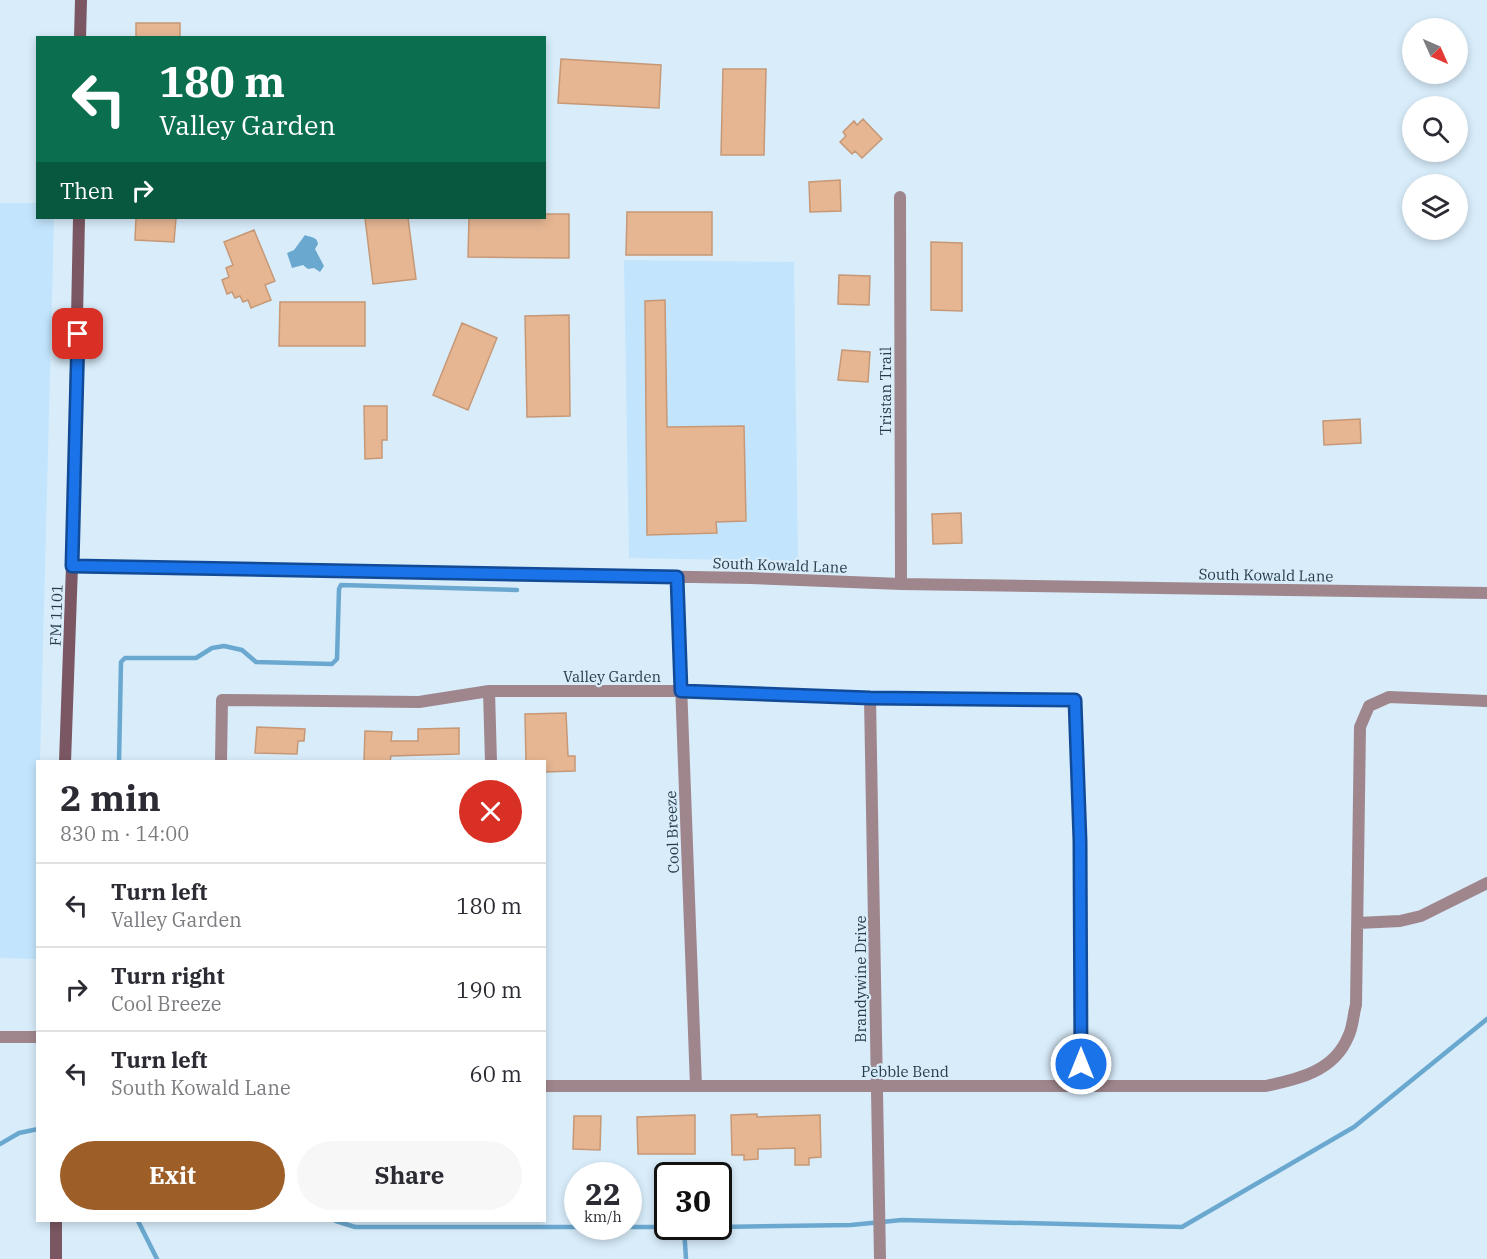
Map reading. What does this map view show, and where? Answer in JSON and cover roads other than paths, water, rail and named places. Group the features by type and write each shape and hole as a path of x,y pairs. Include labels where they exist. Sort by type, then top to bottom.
{"main road":[{"path":"80,36 81,0"},
{"name":"FM 1101","path":"65,760 72,566 79,219"},
{"path":"56,1222 56,1259"}],"street":[{"name":"Tristan Trail","path":"900,197 901,584"},
{"name":"South Kowald Lane","path":"72,566 677,577 901,584 1487,593"},
{"name":"Cool Breeze","path":"677,577 696,1086"},
{"name":"Valley Garden","path":"221,760 222,700 419,702 489,691 681,691 870,698 1075,700 1080,841 1081,1086"},
{"path":"489,691 491,760"},
{"name":"Pebble Bend","path":"546,1086 1266,1086 1304,1077 1325,1066 1339,1054 1349,1036 1356,1005 1360,727 1369,706 1389,697 1487,701"},
{"name":"Brandywine Drive","path":"870,698 880,1258"},
{"path":"1358,923 1400,921 1421,916 1487,883"},
{"path":"0,1037 36,1037"}],"water":[{"path":"305,235 317,241 315,249 324,266 320,272 303,265 292,268 287,253 294,250"}],"waterway":[{"path":"119,760 121,662 125,658 196,658 212,648 224,646 242,650 256,662 332,664 337,659 341,585 517,590"},
{"path":"732,1227 851,1225 902,1220 1182,1227 1354,1127 1487,1019"},
{"path":"0,1144 19,1133 36,1129"},
{"path":"138,1222 157,1259"},
{"path":"339,1222 355,1227 654,1227"},
{"path":"685,1240 686,1259"}]}
